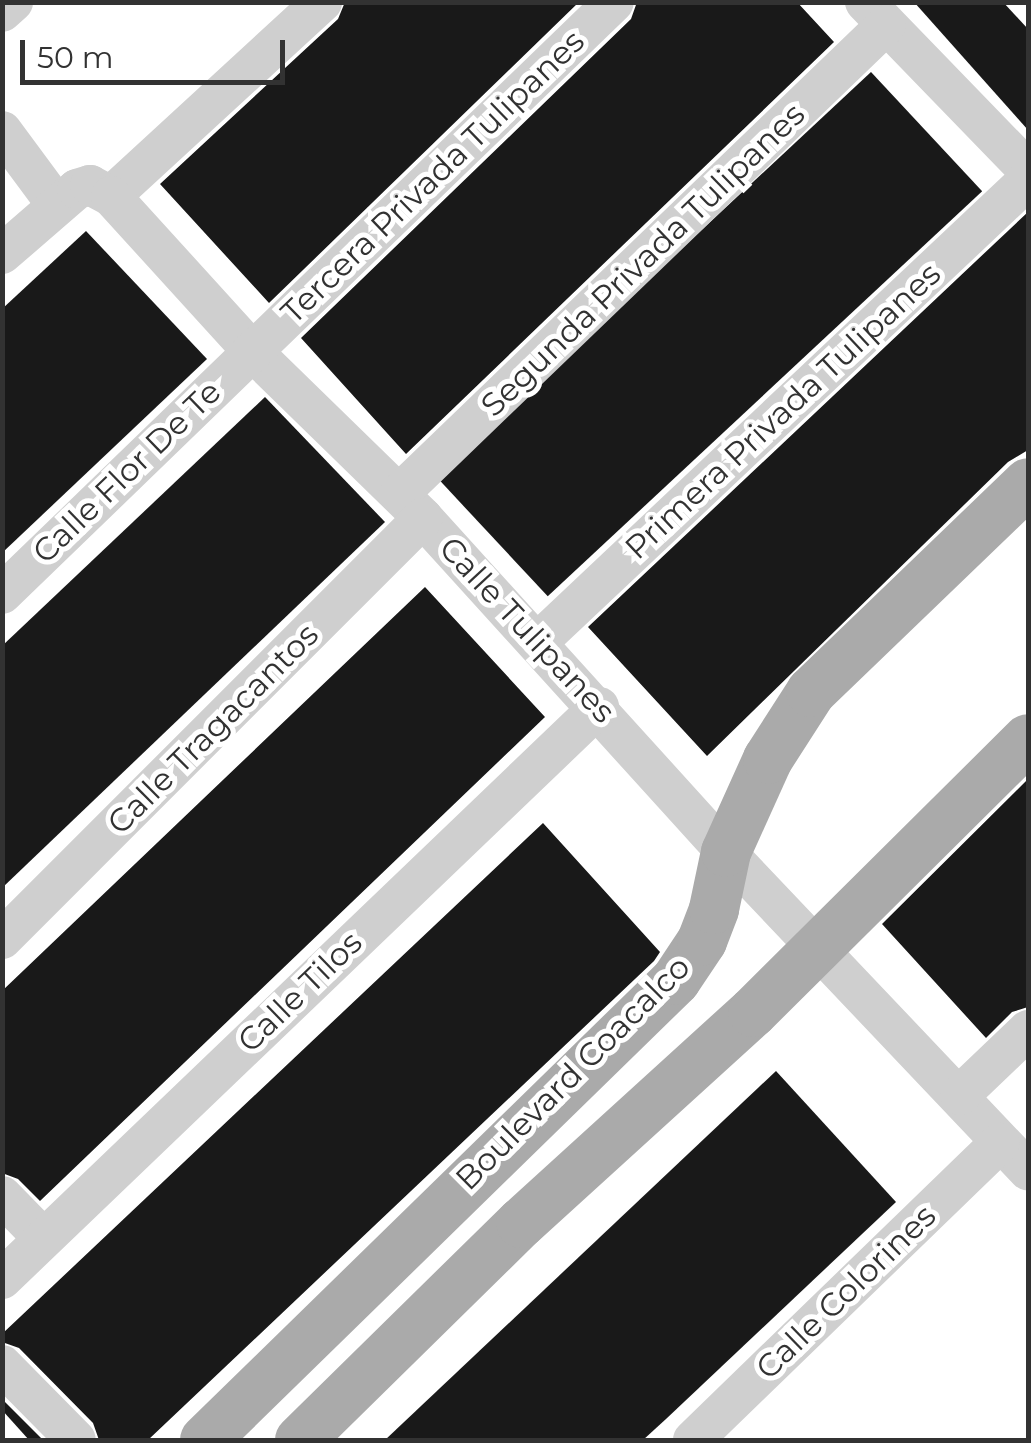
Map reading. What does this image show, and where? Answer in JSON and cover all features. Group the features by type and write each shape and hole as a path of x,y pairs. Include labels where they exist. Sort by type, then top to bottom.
{"main road":[{"name":"Boulevard Coacalco","path":"205,1440 676,980 702,941 714,909 726,852 768,759 811,692 1028,483"},
{"path":"300,1440 521,1223 819,947 1028,739"}],"street":[{"path":"2,12 13,2"},
{"path":"2,254 56,204 90,185 111,196 322,2"},
{"name":"Tercera Privada Tulipanes","path":"252,351 614,2"},
{"path":"875,14 1025,162"},
{"name":"Segunda Privada Tulipanes","path":"411,506 875,14"},
{"path":"4,135 56,204"},
{"name":"Primera Privada Tulipanes","path":"538,642 1025,162"},
{"name":"Calle Tulipanes","path":"111,196 252,351 411,506 599,707 726,852 1028,1170"},
{"name":"Calle Flor De Te","path":"2,594 252,351"},
{"name":"Calle Tragacantos","path":"2,939 411,506"},
{"name":"Calle Tilos","path":"2,1278 599,707"},
{"path":"960,1095 1028,1030"},
{"name":"Calle Colorines","path":"692,1440 1000,1143"},
{"path":"2,1196 42,1238"},
{"path":"2,1365 76,1440"}],"building":[{"path":"345,2 579,2 269,303 160,184 338,19"},
{"path":"637,2 797,2 834,42 406,454 301,338 631,19"},
{"path":"914,2 1003,2 1028,29 1028,130"},
{"path":"871,72 982,191 548,596 437,477"},
{"path":"1028,212 1028,450 1008,462 707,756 588,627"},
{"path":"86,231 207,359 2,553 2,309"},
{"path":"265,397 385,522 2,888 2,646"},
{"path":"425,587 545,717 40,1201 18,1179 2,1173 2,991"},
{"path":"1028,779 1028,1007 1012,1012 986,1038 882,924"},
{"path":"543,823 660,952 654,961 148,1440 99,1440 93,1423 19,1348 2,1342 2,1334"},
{"path":"776,1071 896,1202 643,1440 385,1440"},
{"path":"2,1399 43,1440 29,1440 2,1410"}]}
